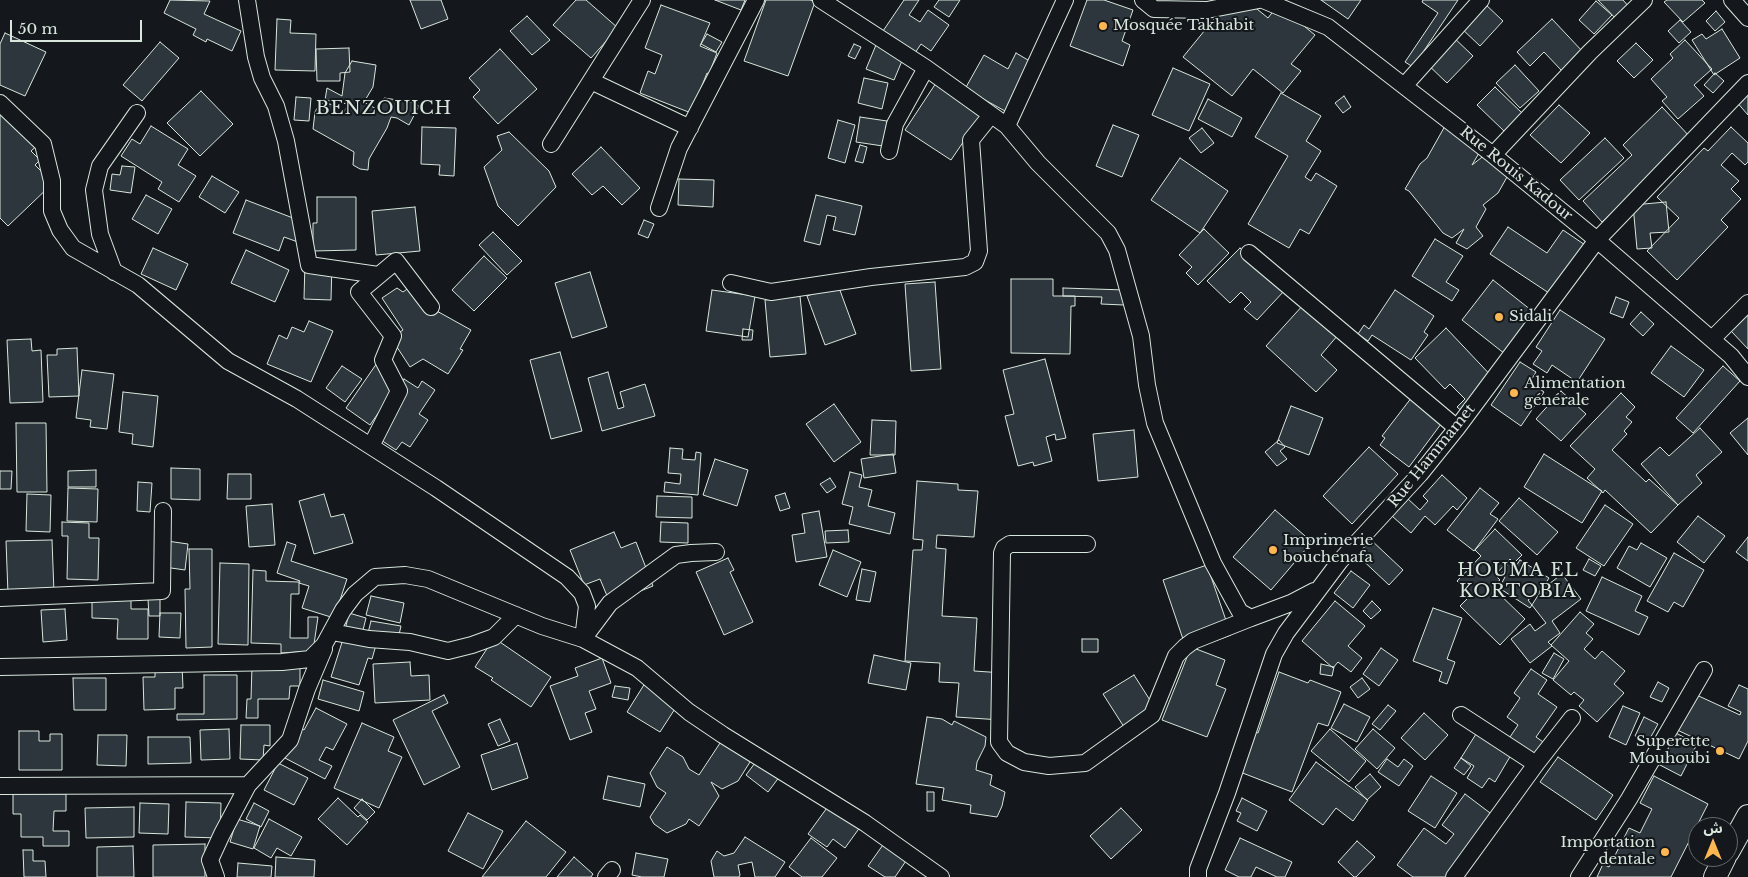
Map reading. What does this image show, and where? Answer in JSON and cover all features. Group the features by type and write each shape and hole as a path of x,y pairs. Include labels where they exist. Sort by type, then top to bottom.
{"main road":[{"path":"1738,834 1748,816"}],"street":[{"path":"247,0 256,57 262,78 276,106 286,141 308,266 378,275"},
{"path":"551,144 642,0"},
{"path":"659,208 679,148 756,0"},
{"path":"821,0 926,68 1007,126 1038,163 1108,233 1117,250 1141,336 1146,385 1155,423 1213,563 1240,612 1251,618"},
{"path":"1007,126 1065,0"},
{"path":"1143,0 1154,9 1207,10 1259,0"},
{"name":"Rue Rouis Kadour","path":"1263,0 1328,27 1493,155 1597,240 1712,339 1731,356 1748,377"},
{"path":"1404,86 1481,0"},
{"path":"1493,155 1590,52 1644,0"},
{"path":"1732,0 1748,18"},
{"path":"888,151 895,124 926,68"},
{"path":"591,81 690,128"},
{"name":"Rue Hammamet","path":"1198,877 1198,869 1228,793 1274,654 1286,633 1340,561 1420,474 1457,428 1597,240 1748,83"},
{"path":"0,103 43,144 52,181 52,211 60,230 73,248 138,286 228,361 297,399 371,446 568,577 582,593 587,606 583,639"},
{"path":"114,272 100,234 94,190 100,166 137,113"},
{"path":"732,283 770,292 871,277 965,267 975,262 979,251 971,140 991,115"},
{"path":"1249,253 1457,428"},
{"path":"371,446 400,391 382,360 393,336 359,292 396,261 431,307"},
{"path":"1712,339 1748,303"},
{"path":"0,598 162,591 163,511"},
{"path":"1087,544 1010,544 1004,548 1002,554 999,742 1007,753 1024,762 1049,766 1085,763 1152,715 1176,656 1185,647 1194,641 1291,604 1320,587"},
{"path":"583,639 610,603 676,555 716,552"},
{"path":"0,667 282,662 310,659 324,645 343,610 355,594 375,577 405,575 428,579 542,626 583,639 637,668 703,721 866,823 941,877"},
{"path":"330,634 410,642 448,651 472,646 494,637 516,615"},
{"path":"216,877 210,860 222,834 248,784 290,740 307,689 330,634"},
{"path":"1579,877 1629,799 1704,670"},
{"path":"1461,714 1536,764"},
{"path":"1454,877 1572,718"},
{"path":"0,786 248,784"}],"building":[{"path":"170,0 210,1 204,14 241,31 232,51 207,39 206,42 193,35 196,29 164,13"},
{"path":"410,0 441,0 448,19 421,29"},
{"path":"576,0 586,0 618,28 591,58 553,25"},
{"path":"715,0 745,0 741,10"},
{"path":"766,0 810,0 815,2 788,76 744,61"},
{"path":"904,0 919,0 909,15 920,22 928,10 949,25 931,51 921,44 915,53 883,31"},
{"path":"939,0 960,0 949,17 934,7"},
{"name":"Mosquée Takhabit","path":"1087,0 1104,0 1133,10 1122,41 1130,45 1123,66 1070,46"},
{"path":"1246,0 1268,18 1278,5 1315,35 1291,64 1301,71 1283,93 1253,69 1232,96 1183,57 1227,3"},
{"path":"1321,0 1361,0 1348,19"},
{"path":"1423,0 1458,0 1413,67 1405,62 1438,13 1422,2"},
{"path":"1598,0 1623,0 1630,8 1617,20"},
{"path":"1667,0 1702,0 1705,3 1683,22 1664,2"},
{"path":"1596,1 1612,15 1594,34 1579,20"},
{"path":"1483,2 1503,21 1480,46 1460,27"},
{"path":"661,5 710,23 700,46 717,53 691,113 640,93 648,71 655,74 662,55 645,48"},
{"path":"1716,11 1725,22 1715,31 1706,21"},
{"path":"527,16 550,40 532,55 510,31"},
{"path":"277,19 291,20 290,33 316,34 315,71 275,70"},
{"path":"1552,19 1583,52 1562,71 1544,52 1530,66 1517,52"},
{"path":"1680,20 1691,32 1679,43 1668,31"},
{"path":"1722,29 1740,58 1714,75 1692,40 1702,34 1706,39"},
{"path":"5,33 46,52 25,96 0,85 0,44"},
{"path":"707,34 722,42 716,52 701,44"},
{"path":"1450,34 1473,56 1447,83 1424,61"},
{"path":"1685,40 1712,69 1694,85 1704,96 1678,119 1662,101 1667,97 1651,79 1673,58 1670,54"},
{"path":"160,42 179,58 142,101 123,85"},
{"path":"1636,43 1653,60 1634,78 1617,61"},
{"path":"854,44 861,47 855,59 848,56"},
{"path":"876,45 904,56 894,80 866,69"},
{"path":"349,48 350,72 340,73 340,81 317,81 316,49"},
{"path":"500,49 537,89 498,124 473,97 480,90 469,78"},
{"path":"1016,53 1033,63 1005,111 965,89 984,55 1008,69"},
{"path":"352,61 376,65 373,87 364,102 378,110 384,98 411,102 419,106 409,125 397,118 391,117 387,128 369,159 368,170 360,169 353,165 354,152 313,129 315,112 320,103 330,104 344,112 348,104 325,100 327,88 342,96 345,73"},
{"path":"1515,65 1539,91 1520,108 1496,83"},
{"path":"1173,68 1210,84 1189,131 1152,115"},
{"path":"1715,73 1724,81 1713,93 1704,85"},
{"path":"864,78 888,83 882,109 858,103"},
{"path":"936,83 983,113 951,160 905,130"},
{"path":"1495,87 1522,113 1504,131 1477,105"},
{"path":"1748,89 1748,115 1735,100"},
{"path":"201,91 233,124 200,156 167,123"},
{"path":"1281,93 1321,116 1306,141 1321,151 1305,177 1311,181 1316,173 1337,186 1309,234 1300,229 1289,248 1248,224 1288,156 1255,137"},
{"path":"1344,96 1351,107 1343,113 1335,103"},
{"path":"296,97 311,98 309,121 294,120"},
{"path":"1208,99 1242,118 1232,137 1198,119"},
{"path":"1559,105 1590,133 1561,163 1530,135"},
{"path":"1662,107 1691,138 1602,222 1583,201 1632,155 1623,145"},
{"path":"0,109 40,143 31,151 40,160 35,165 53,183 8,226 0,218"},
{"path":"860,117 887,121 883,146 856,142"},
{"path":"838,120 855,125 845,163 828,158"},
{"path":"1113,125 1139,135 1122,177 1096,166"},
{"path":"151,126 188,149 178,165 196,176 179,202 158,189 162,182 121,156 132,139 140,144"},
{"path":"1445,126 1479,153 1472,165 1486,154 1511,170 1498,193 1483,205 1486,209 1476,227 1483,236 1467,249 1456,243 1464,229 1452,238 1443,233 1409,191 1405,189 1420,164 1427,158"},
{"path":"422,127 456,128 454,176 439,175 440,165 421,164"},
{"path":"1731,127 1748,143 1748,162 1745,165 1732,153 1721,165 1739,181 1731,189 1741,199 1721,220 1728,227 1677,280 1647,251 1679,218 1657,197 1704,148 1708,151"},
{"path":"1202,128 1214,143 1201,153 1189,138"},
{"path":"509,132 549,171 556,187 518,226 498,206 484,167 502,150 497,136"},
{"path":"1605,138 1624,158 1579,200 1560,180"},
{"path":"860,145 867,147 863,163 855,161"},
{"path":"601,147 640,188 622,205 603,186 592,195 572,174"},
{"path":"1180,158 1228,191 1200,233 1151,200"},
{"path":"122,166 135,167 131,193 110,190 112,174 120,175"},
{"path":"212,176 239,192 225,213 199,197"},
{"path":"679,179 714,180 713,207 678,205"},
{"path":"146,195 172,209 158,234 132,219"},
{"path":"816,195 862,206 855,235 833,230 836,217 827,215 820,245 804,241"},
{"path":"317,197 356,197 356,250 313,251 313,223 317,223"},
{"path":"246,200 306,223 298,242 284,237 279,251 233,233"},
{"path":"1666,202 1669,232 1650,233 1652,248 1637,249 1633,205"},
{"path":"415,207 420,251 376,255 372,211"},
{"path":"644,220 654,224 648,238 638,234"},
{"path":"1508,227 1547,253 1563,230 1591,249 1558,299 1490,254"},
{"path":"1204,229 1229,253 1198,285 1186,273 1192,267 1179,255"},
{"path":"493,232 522,261 507,275 479,245"},
{"path":"1435,239 1463,256 1446,282 1459,290 1452,301 1412,276"},
{"path":"153,248 188,264 176,290 141,274"},
{"path":"1240,248 1285,290 1257,320 1244,309 1251,302 1241,292 1230,303 1207,281"},
{"path":"246,250 289,270 275,302 231,283"},
{"path":"484,256 507,278 474,311 452,290"},
{"path":"305,262 332,262 331,300 304,299"},
{"path":"590,272 607,327 572,338 555,283"},
{"path":"1011,279 1053,279 1053,296 1075,296 1075,306 1071,306 1070,354 1011,353"},
{"name":"Sidali","path":"1493,280 1536,314 1505,354 1462,320"},
{"path":"417,282 435,310 471,330 460,349 463,350 448,374 423,359 410,367 391,338 403,330 382,298 397,288 403,292"},
{"path":"935,282 941,369 911,371 905,284"},
{"path":"838,285 856,334 825,345 807,296"},
{"path":"1063,288 1125,290 1124,305 1101,304 1102,297 1063,296"},
{"path":"712,290 755,296 748,337 706,331"},
{"path":"1395,290 1434,316 1424,332 1428,335 1411,360 1372,335 1368,341 1358,334 1364,325 1369,329"},
{"path":"800,296 806,354 770,357 765,300"},
{"path":"1616,297 1629,302 1623,318 1610,313"},
{"path":"1304,304 1338,335 1321,355 1337,370 1316,392 1266,346"},
{"path":"1560,310 1605,339 1577,382 1552,365 1547,373 1533,364 1542,351 1536,347"},
{"path":"1641,312 1654,324 1643,336 1630,324"},
{"path":"1748,315 1748,349 1731,331"},
{"path":"309,321 333,331 311,382 267,364 279,335 287,339 292,327 304,332"},
{"path":"1446,328 1497,382 1464,413 1457,407 1465,399 1450,384 1445,389 1415,358"},
{"path":"743,329 753,330 752,340 742,340"},
{"path":"31,339 32,351 41,350 43,402 10,403 7,340"},
{"path":"1671,346 1704,370 1684,397 1651,373"},
{"path":"77,348 79,396 49,397 47,355 57,355 57,349"},
{"path":"560,352 582,431 551,439 530,360"},
{"path":"1045,359 1066,438 1056,440 1055,434 1046,437 1052,461 1034,466 1033,462 1018,466 1005,416 1014,414 1003,370"},
{"path":"1520,362 1536,372 1530,382 1544,392 1521,426 1491,405"},
{"path":"377,363 401,380 370,425 346,408"},
{"path":"342,366 362,379 345,402 326,388"},
{"path":"1723,366 1740,381 1693,433 1676,418"},
{"path":"82,370 114,374 107,429 90,427 91,420 76,418"},
{"path":"608,372 618,409 624,407 620,392 645,384 655,416 602,431 588,378"},
{"path":"404,379 418,388 422,381 435,390 419,414 428,420 410,447 402,442 396,450 369,432"},
{"path":"1561,391 1586,414 1561,441 1536,419"},
{"path":"123,392 158,396 153,447 132,444 133,434 119,432"},
{"path":"1621,393 1635,407 1626,417 1632,422 1624,431 1627,434 1612,450 1646,482 1649,479 1678,505 1651,533 1605,490 1603,493 1587,478 1595,469 1570,446"},
{"path":"1412,397 1444,420 1409,467 1380,445 1385,438 1382,436"},
{"path":"834,404 861,442 834,462 806,424"},
{"path":"1291,406 1323,418 1309,455 1277,443"},
{"path":"1748,418 1748,455 1730,433"},
{"path":"872,420 896,421 895,455 870,455"},
{"path":"16,423 46,423 47,492 17,492"},
{"path":"1700,428 1722,452 1696,475 1702,483 1678,505 1641,464 1660,447 1669,456"},
{"path":"1134,430 1138,477 1098,481 1093,434"},
{"path":"1279,440 1285,447 1280,451 1287,459 1277,466 1265,452"},
{"path":"1369,447 1398,474 1352,524 1323,496"},
{"path":"670,448 683,449 682,459 695,460 696,452 701,453 698,495 664,492 665,482 680,484 681,474 668,473"},
{"path":"893,454 896,473 864,478 861,459"},
{"path":"1544,454 1602,491 1582,523 1524,487"},
{"path":"715,459 748,470 737,506 703,495"},
{"path":"171,468 200,469 200,500 171,499"},
{"path":"96,470 96,487 68,487 68,471"},
{"path":"0,471 12,471 11,489 0,489"},
{"path":"850,472 862,475 859,487 872,490 868,506 895,513 890,534 849,524 853,507 842,504"},
{"path":"228,474 251,474 251,499 227,499"},
{"path":"1442,475 1467,498 1457,510 1453,506 1435,525 1425,516 1411,533 1392,516 1408,499 1420,510 1428,501 1423,496"},
{"path":"830,478 836,487 827,493 820,484"},
{"path":"917,481 958,484 958,490 978,491 974,537 937,535 936,548 946,549 942,616 977,618 974,671 1004,673 1001,720 956,717 959,683 939,682 940,663 905,661 913,550 922,550 923,540 913,539"},
{"path":"138,482 152,483 150,512 137,511"},
{"path":"68,488 98,489 97,522 67,521"},
{"path":"1480,488 1499,503 1490,514 1498,519 1474,551 1447,530"},
{"path":"785,493 790,508 780,511 775,496"},
{"path":"27,494 51,495 50,532 26,531"},
{"path":"324,494 331,517 344,514 353,543 314,554 299,501"},
{"path":"657,496 692,497 692,518 656,517"},
{"path":"1519,498 1558,532 1537,555 1499,521"},
{"path":"272,504 275,545 249,547 246,506"},
{"path":"1605,505 1633,524 1604,566 1576,548"},
{"name":"Imprimerie bouchenafa","path":"1275,510 1312,542 1271,590 1233,557"},
{"path":"819,511 827,557 796,562 792,535 805,533 802,514"},
{"path":"1698,516 1725,536 1704,563 1677,542"},
{"path":"62,522 89,523 89,538 99,538 98,580 67,579 68,536 62,536"},
{"path":"661,522 688,523 688,543 660,542"},
{"path":"1495,529 1522,555 1514,563 1510,559 1495,575 1500,580 1492,587 1525,619 1500,645 1460,606 1471,595 1457,581 1481,556 1475,550"},
{"path":"848,530 849,542 826,543 825,531"},
{"path":"614,532 621,548 636,542 653,586 610,603 600,579 584,585 570,550"},
{"path":"1748,537 1748,561 1736,552"},
{"path":"1370,539 1403,570 1389,585 1356,554"},
{"path":"52,540 54,593 8,594 6,541"},
{"path":"167,541 188,544 185,570 164,567"},
{"path":"287,542 296,545 291,561 347,579 334,618 302,608 309,586 277,573"},
{"path":"1641,543 1667,558 1650,587 1617,568 1629,546 1637,550"},
{"path":"189,549 212,549 212,647 186,648 185,589 190,589"},
{"path":"833,550 861,562 847,597 819,585"},
{"path":"1674,553 1704,570 1683,607 1674,602 1668,612 1647,601"},
{"path":"728,558 734,570 730,572 753,622 724,635 696,572"},
{"path":"1589,559 1601,566 1595,576 1583,570"},
{"path":"1520,560 1549,578 1530,608 1499,588 1505,577 1501,574 1510,561 1516,566"},
{"path":"220,563 249,564 248,645 218,644"},
{"path":"1207,565 1231,635 1187,651 1163,580"},
{"path":"862,569 876,572 870,602 856,600"},
{"path":"253,570 266,571 266,581 299,582 299,594 291,594 290,638 308,638 308,617 318,617 313,651 281,653 281,644 251,643"},
{"path":"1351,571 1370,585 1353,608 1334,593"},
{"path":"1562,574 1581,599 1552,621 1560,633 1548,642 1552,646 1530,663 1511,639 1530,624 1535,631 1546,623 1528,600"},
{"path":"1602,577 1642,596 1635,611 1648,617 1639,635 1586,611"},
{"path":"92,596 131,597 131,609 148,609 148,639 117,639 118,619 92,618"},
{"path":"371,596 404,603 400,623 366,615"},
{"path":"160,598 160,616 149,616 148,599"},
{"path":"1335,601 1365,626 1348,646 1362,658 1351,672 1338,662 1333,668 1302,641"},
{"path":"1372,601 1381,610 1371,619 1363,611"},
{"path":"1433,608 1462,618 1447,659 1455,662 1447,684 1439,681 1442,672 1413,661"},
{"path":"65,609 67,640 43,642 41,610"},
{"path":"1580,612 1594,624 1586,633 1593,639 1584,649 1595,659 1602,651 1625,671 1614,684 1624,693 1597,722 1579,706 1584,700 1574,692 1571,695 1553,680 1569,661 1551,645"},
{"path":"160,613 181,613 180,638 159,637"},
{"path":"349,613 366,618 362,634 345,630"},
{"path":"371,621 401,626 398,639 368,633"},
{"path":"344,636 376,645 372,659 368,658 359,685 331,677"},
{"path":"494,638 551,677 531,707 491,680 493,678 475,667"},
{"path":"1082,639 1098,639 1098,652 1082,652"},
{"path":"1191,647 1225,660 1216,685 1226,689 1207,737 1162,720"},
{"path":"1381,648 1398,660 1379,686 1363,674"},
{"path":"1554,653 1564,659 1553,679 1542,673"},
{"path":"874,655 911,663 906,690 868,683"},
{"path":"602,658 611,683 589,691 596,709 585,713 592,732 570,740 550,686 578,676 575,668"},
{"path":"410,662 411,676 429,675 430,700 375,703 373,664"},
{"path":"1321,664 1334,667 1332,676 1320,674"},
{"path":"155,665 182,665 183,688 175,688 175,709 144,710 143,677 155,677"},
{"path":"252,666 300,668 300,686 290,686 289,699 258,699 258,718 246,718 247,699 251,699"},
{"path":"1531,669 1547,680 1538,694 1557,707 1536,737 1549,746 1538,761 1508,740 1518,725 1507,717 1520,698 1514,693"},
{"path":"1279,672 1308,683 1310,680 1341,692 1328,726 1318,723 1292,792 1240,772 1255,732 1258,733"},
{"path":"204,675 237,675 237,719 177,720 177,714 204,714"},
{"path":"1134,675 1155,708 1124,727 1103,694"},
{"path":"73,678 106,678 106,710 74,710"},
{"path":"1362,678 1370,689 1358,698 1350,687"},
{"path":"323,680 364,692 359,711 318,699"},
{"path":"647,680 680,701 660,732 627,712"},
{"path":"1658,682 1669,688 1662,702 1650,697"},
{"path":"1739,685 1748,689 1748,741 1739,759 1673,728 1690,692 1740,715 1741,712 1728,706"},
{"path":"615,686 630,688 628,700 612,697"},
{"path":"444,695 448,703 432,711 460,767 424,785 393,720"},
{"path":"1344,704 1370,717 1357,742 1331,728"},
{"path":"1388,705 1396,711 1380,730 1372,724"},
{"path":"1623,706 1640,713 1626,745 1609,737"},
{"path":"316,708 347,724 333,750 326,747 319,760 332,766 325,779 283,757 299,727 304,730"},
{"path":"1424,713 1448,735 1425,760 1401,738"},
{"path":"927,717 942,719 952,725 954,721 986,737 985,746 977,762 976,770 992,775 990,785 1005,792 997,817 970,813 971,805 942,800 944,788 916,784"},
{"path":"1644,717 1658,724 1648,742 1635,736"},
{"path":"500,719 510,741 498,746 488,724"},
{"path":"362,723 394,737 388,751 402,757 379,808 334,788"},
{"path":"241,725 270,725 270,746 264,745 263,760 240,759"},
{"path":"229,729 230,759 201,760 200,730"},
{"path":"1330,729 1366,761 1349,782 1311,751"},
{"path":"1373,729 1395,748 1377,769 1355,749"},
{"path":"19,731 39,731 39,741 50,741 50,734 62,734 62,770 19,770"},
{"path":"1674,732 1697,744 1681,776 1658,764"},
{"path":"1476,734 1511,755 1495,782 1489,778 1482,788 1467,778 1474,766 1461,758"},
{"path":"98,735 127,735 126,766 97,765"},
{"path":"148,737 190,737 191,763 148,764"},
{"path":"724,737 744,750 750,762 738,781 722,789 711,782 719,796 699,826 689,819 686,824 667,833 654,824 650,817 666,793 657,787 650,773 667,747 683,757 689,769 699,775"},
{"path":"517,743 528,778 492,790 481,755"},
{"path":"761,755 783,772 768,792 746,775"},
{"path":"1558,757 1613,795 1596,820 1540,782"},
{"path":"1461,758 1471,766 1464,775 1454,768"},
{"path":"1387,759 1398,767 1404,759 1413,766 1399,786 1378,772"},
{"path":"1316,762 1368,800 1353,821 1336,808 1323,825 1289,800"},
{"path":"278,763 308,778 294,805 264,790"},
{"path":"1370,774 1381,787 1367,800 1355,787"},
{"path":"608,776 645,784 640,807 603,799"},
{"path":"1431,776 1457,793 1435,828 1408,811"},
{"path":"1654,776 1708,804 1701,817 1688,817 1688,843 1671,877 1597,877 1603,864 1609,867 1629,828 1640,833 1652,809 1640,803"},
{"path":"927,792 934,792 934,811 927,811"},
{"path":"13,794 66,794 66,811 54,811 53,831 69,831 69,846 43,846 43,837 21,837 21,814 13,814"},
{"path":"1465,794 1502,822 1461,877 1413,877 1397,865 1424,828 1446,844 1454,834 1442,825"},
{"path":"338,798 358,817 360,815 368,822 347,845 318,819"},
{"path":"1242,798 1267,811 1257,831 1237,821 1241,813 1236,811"},
{"path":"362,799 375,812 367,820 354,808"},
{"path":"832,801 863,823 845,848 833,839 827,847 808,834"},
{"path":"186,802 221,803 220,838 185,837"},
{"path":"140,803 169,804 168,834 139,833"},
{"path":"254,803 269,811 261,827 246,819"},
{"path":"134,807 134,837 86,838 85,808"},
{"path":"1121,808 1142,830 1111,859 1090,836"},
{"path":"468,813 503,831 483,869 448,851"},
{"path":"237,819 260,826 253,849 230,842"},
{"path":"269,819 302,837 291,856 277,848 271,858 254,848"},
{"path":"526,821 566,852 546,877 482,877"},
{"path":"745,837 785,862 775,877 755,877 752,862 738,865 739,877 714,877 711,861 717,851 724,856 734,853"},
{"path":"811,838 837,858 822,877 802,877 789,867"},
{"path":"1240,838 1292,862 1285,877 1277,877 1256,867 1251,877 1239,877 1225,870"},
{"path":"1357,841 1375,857 1354,877 1338,862"},
{"path":"885,842 908,858 895,877 885,877 868,866"},
{"path":"205,844 205,877 153,877 153,845"},
{"path":"133,846 134,877 97,877 97,847"},
{"path":"23,850 33,850 33,861 45,861 46,877 24,877"},
{"path":"636,853 668,859 664,877 632,875"},
{"path":"276,857 315,860 314,877 275,877"},
{"path":"574,857 593,874 591,877 557,877"},
{"path":"238,863 272,866 271,877 237,877"}],"place":[{"name":"Mosquée Takhabit","path":"1103,26"},
{"name":"Sidali","path":"1499,317"},
{"name":"Alimentation générale","path":"1514,393"},
{"name":"Imprimerie bouchenafa","path":"1273,550"},
{"name":"Superette Mouhoubi","path":"1720,751"},
{"name":"Importation dentale","path":"1665,852"}],"district":[{"name":"BENZOUICH","path":"384,109"},
{"name":"HOUMA EL KORTOBIA","path":"1518,581"}]}
